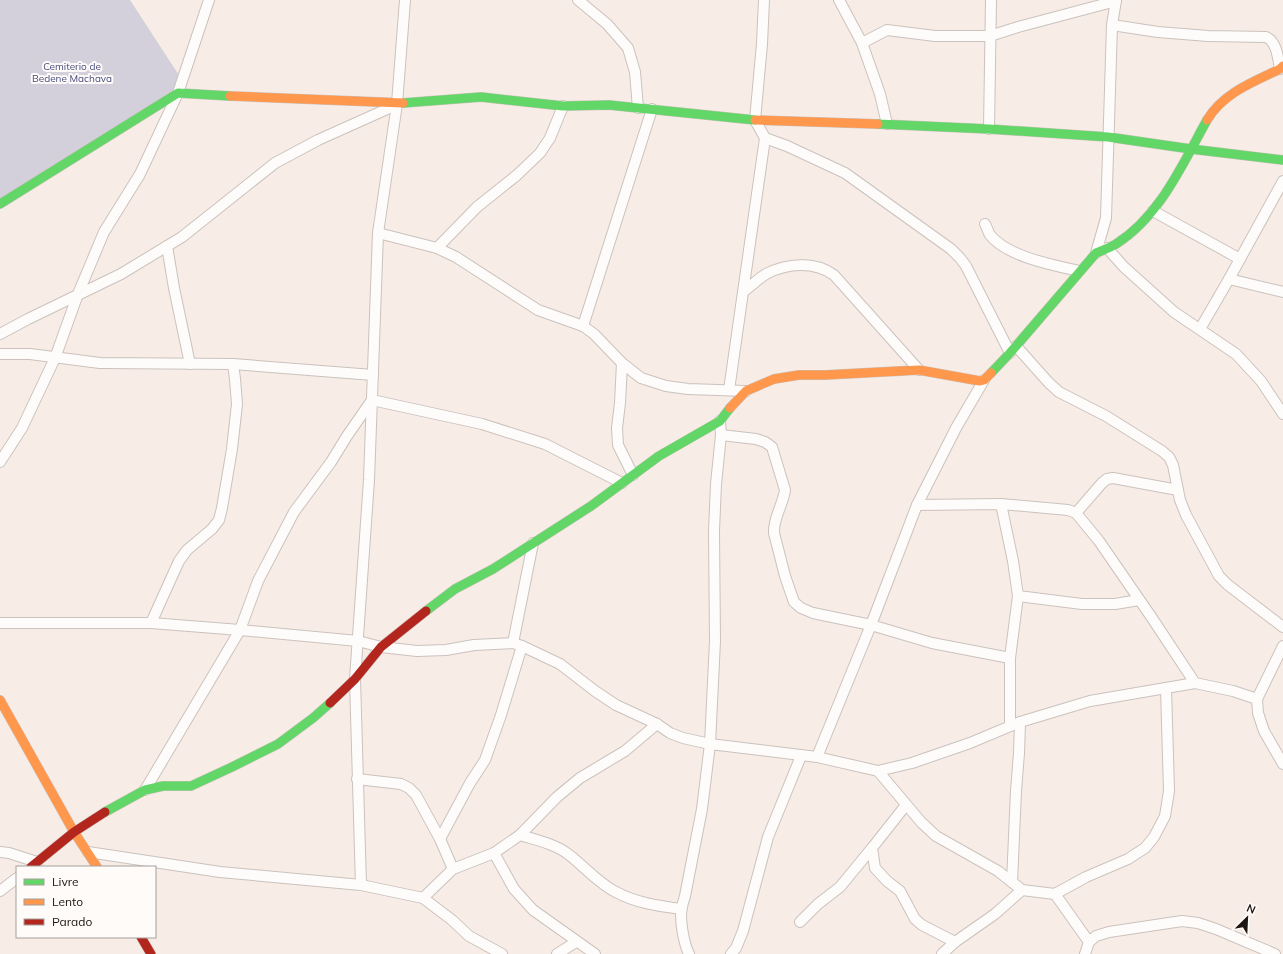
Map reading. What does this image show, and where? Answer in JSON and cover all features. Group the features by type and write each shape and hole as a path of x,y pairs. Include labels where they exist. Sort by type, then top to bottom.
{"street":[{"path":"0,462 22,428 55,358 78,294 104,232 140,174 178,93 209,0"},
{"path":"360,885 356,679 369,480 378,233 397,104 405,0"},
{"path":"578,0 607,24 628,48 635,72 638,108"},
{"path":"764,0 762,44 755,120 766,138 787,146 845,174 951,249 966,266 1013,350 1059,392 1106,416 1162,451 1169,457 1173,465 1178,490 1186,515 1219,576 1228,585 1283,627"},
{"path":"839,0 862,43 880,94 887,124"},
{"path":"989,129 991,0"},
{"path":"862,43 888,30 935,36 990,36 1116,0 1112,25 1106,218 1096,253"},
{"path":"817,757 871,625 917,505 956,428 984,380 1013,350 1096,253 1115,245 1146,219 1153,211 1173,183 1212,111 1229,96 1253,81 1282,68 1274,43 1271,39 1266,37 1208,36 1158,32 1112,25"},
{"path":"0,204 178,93 397,104 481,97 563,106 609,105 755,120 887,124 1108,137 1283,160"},
{"path":"0,334 121,274 167,246 182,236 275,163 318,140 397,104"},
{"path":"437,248 477,207 517,175 540,153 550,138 563,106"},
{"path":"583,326 652,109"},
{"path":"729,390 766,138"},
{"path":"1200,329 1283,181"},
{"path":"1153,211 1240,259"},
{"path":"985,224 990,234 999,243 1009,249 1038,261 1080,271"},
{"path":"378,233 437,248 456,257 538,310 583,326 594,334 622,363 642,378 666,386 688,389 746,391"},
{"path":"167,246 190,364"},
{"path":"1107,248 1124,267 1174,312 1236,354 1260,381 1283,414"},
{"path":"744,291 766,274 786,267 808,265 825,269 834,275 919,370"},
{"path":"1229,279 1283,292"},
{"path":"0,354 30,354 100,363 233,364 373,375"},
{"path":"622,363 617,428 618,445 634,475"},
{"path":"151,623 179,561 186,550 212,529 219,520 231,457 237,404 233,364"},
{"path":"0,852 9,853 34,864 74,832 99,815 145,790 163,786 191,786 278,744 313,718 356,679 381,647 455,589 492,569 591,506 659,456 720,421 746,391 774,379 799,375 919,370 980,381 984,380"},
{"path":"372,400 482,424 544,444 622,483"},
{"path":"145,790 240,630 258,580 294,512 331,462 372,400"},
{"path":"689,954 683,936 681,909 685,896 702,809 710,744 715,641 714,531 716,484 721,435 720,421"},
{"path":"721,435 765,442 772,447 785,490 774,526 774,533 785,576 794,602 801,608 813,613 871,625 932,643 1010,658"},
{"path":"1076,513 1107,479 1113,478 1178,490"},
{"path":"917,505 1001,504 1068,510 1076,513 1099,541 1195,683"},
{"path":"1001,504 1013,561 1018,596 1010,658 1010,726"},
{"path":"440,839 470,783 485,760 501,715 517,645 533,543"},
{"path":"1018,596 1082,604 1116,604 1139,600"},
{"path":"0,623 151,623 358,641 381,647 417,651 446,650 474,645 517,645 560,664 616,705 657,724 670,733 683,738 710,744 817,757 878,771 919,760 970,743 1020,722 1090,701 1195,683 1233,691 1257,699"},
{"path":"1283,646 1257,699 1258,713 1264,731 1283,764"},
{"path":"878,771 921,822 936,836 998,871 1022,890 1055,894 1086,877 1128,859 1145,848 1154,837 1165,816 1169,791 1166,688"},
{"path":"0,700 74,832 96,866"},
{"path":"1012,882 1016,791 1020,753 1020,722"},
{"path":"423,898 454,869 494,853 520,835 557,797 580,778 625,751 657,724"},
{"path":"732,954 743,931 768,837 801,756"},
{"path":"357,779 401,784 409,788 416,795 440,839 454,869"},
{"path":"800,922 818,904 840,888 906,805"},
{"path":"520,835 549,844 567,853 599,881 616,892 643,903 681,909"},
{"path":"872,848 875,868 887,881 900,891 915,919 922,925 955,942"},
{"path":"88,852 220,872 360,885 423,898 452,920 469,936 502,954"},
{"path":"494,853 514,889 533,910 576,942 595,954"},
{"path":"0,891 16,879"},
{"path":"942,954 955,942 995,914 1022,890"},
{"path":"1055,894 1089,942"},
{"path":"1084,954 1089,942 1096,936 1109,932 1182,921 1216,929 1274,954"},
{"path":"142,938 151,954"},
{"path":"557,954 576,942"}],"green space":[{"name":"Cemiterio de Bedene Machava","path":"0,0 130,0 184,83 0,203"}],"traffic: fast":[{"path":"0,204 178,93 230,96"},
{"path":"403,103 481,97 563,106 609,105 755,120"},
{"path":"991,373 1096,253 1116,244 1132,232 1158,204 1179,172 1207,120"},
{"path":"878,124 989,129 1108,137 1283,160"},
{"path":"426,611 455,589 493,569 591,506 659,456 720,421 730,408"},
{"path":"105,812 145,790 163,786 191,786 232,767 278,744 313,718 330,703"}],"traffic: slow":[{"path":"1207,120 1221,102 1230,95 1283,66"},
{"path":"230,96 403,103"},
{"path":"755,120 878,124"},
{"path":"730,408 746,391 774,379 799,375 919,370 980,381 984,380 991,373"},
{"path":"0,700 74,832 96,866"}],"traffic: jam":[{"path":"330,703 355,679 381,647 426,611"},
{"path":"32,866 74,832 105,812"},
{"path":"142,938 151,954"}]}
